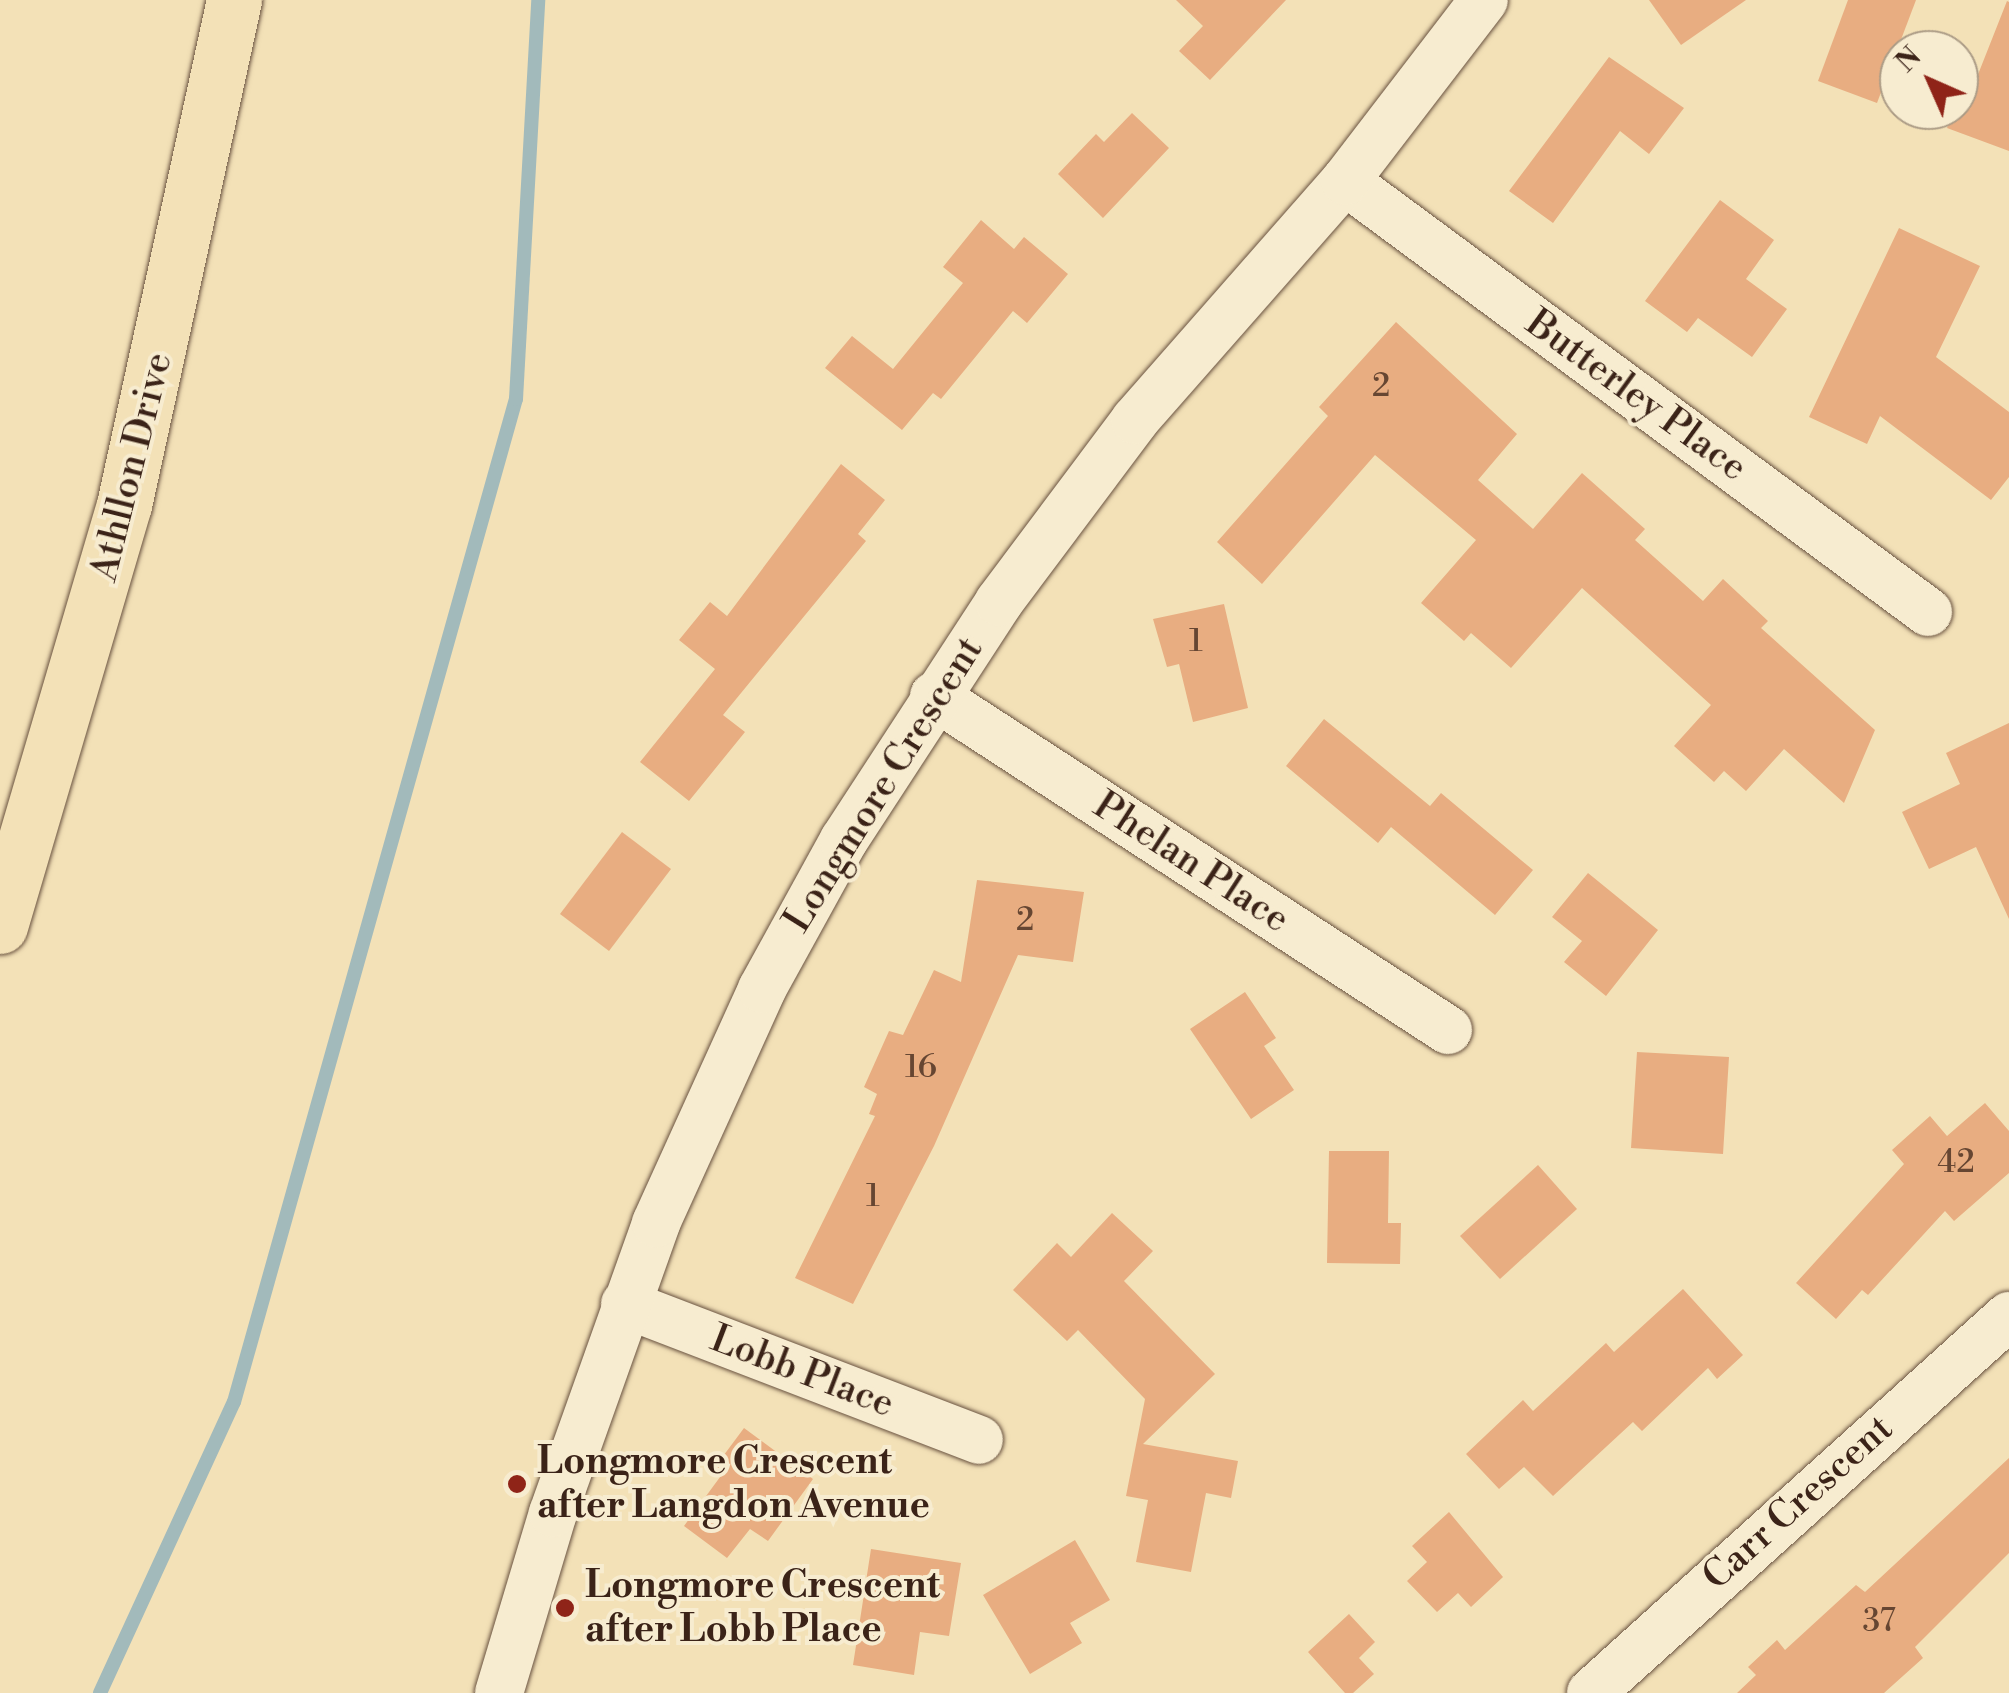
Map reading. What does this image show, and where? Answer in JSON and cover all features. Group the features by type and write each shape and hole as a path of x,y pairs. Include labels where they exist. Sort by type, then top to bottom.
{"main road":[{"name":"Athllon Drive","path":"0,926 124,505 234,0"}],"street":[{"name":"Longmore Crescent","path":"499,1693 625,1304 762,989 934,696 1135,420 1344,180 1484,0"},
{"name":"Butterley Place","path":"1344,180 1928,612"},
{"name":"Phelan Place","path":"934,696 1448,1030"},
{"name":"Lobb Place","path":"625,1304 980,1440"},
{"name":"Carr Crescent","path":"1590,1693 2009,1316"}],"building":[{"path":"1176,0 1286,0 1210,80 1179,51 1203,26"},
{"path":"1649,0 1746,0 1681,45"},
{"path":"1848,0 1916,0 1905,30 1879,30 1877,103 1818,81"},
{"path":"2007,1 2009,151 1952,130 1979,130 1979,72"},
{"path":"1609,57 1684,108 1649,154 1620,131 1553,223 1509,191"},
{"path":"1132,113 1169,148 1103,218 1058,174 1096,134 1104,142"},
{"path":"1720,200 1774,240 1746,279 1787,309 1752,357 1698,318 1687,332 1645,301"},
{"path":"981,220 1014,249 1024,237 1068,274 1027,323 1013,311 941,399 933,393 902,430 825,368 852,336 893,369 963,283 943,267"},
{"path":"1899,228 1980,266 1936,357 2009,412 2009,477 1991,500 1880,416 1867,444 1809,417"},
{"path":"1396,322 1517,434 1478,480 1533,529 1582,473 1645,529 1635,540 1703,601 1723,579 1768,621 1761,628 1875,730 1844,803 1784,749 1746,791 1724,771 1714,782 1674,746 1711,705 1582,588 1511,668 1471,633 1464,641 1421,603 1476,540 1375,455 1262,584 1217,542 1328,416 1319,407"},
{"path":"841,464 885,500 858,534 866,541 723,715 745,732 689,801 640,762 715,669 679,640 710,602 727,616"},
{"path":"1224,604 1248,708 1193,722 1179,664 1167,667 1153,619"},
{"path":"1324,719 1430,806 1441,793 1533,870 1495,915 1391,827 1378,843 1286,766"},
{"path":"2009,723 2009,919 1976,847 1929,869 1902,812 1960,784 1946,753"},
{"path":"622,832 671,869 609,951 560,914"},
{"path":"1588,873 1658,930 1606,996 1564,962 1582,941 1552,917"},
{"path":"977,880 1084,892 1073,962 1018,955 934,1146 853,1304 795,1278 875,1116 869,1114 877,1094 864,1087 889,1031 903,1035 934,970 961,982"},
{"path":"1245,992 1276,1038 1264,1046 1294,1090 1251,1119 1190,1029"},
{"path":"1637,1052 1729,1057 1723,1154 1631,1148"},
{"path":"1985,1103 2009,1131 2009,1173 1954,1221 1945,1211 1868,1295 1862,1290 1836,1319 1796,1283 1904,1164 1892,1150 1930,1116 1947,1136"},
{"path":"1329,1151 1389,1151 1388,1223 1401,1223 1400,1264 1327,1263"},
{"path":"1538,1165 1577,1209 1500,1279 1460,1236"},
{"path":"1112,1213 1153,1251 1124,1281 1215,1374 1143,1444 1238,1461 1231,1498 1206,1493 1191,1572 1136,1562 1148,1500 1126,1496 1145,1399 1078,1330 1067,1341 1013,1290 1057,1243 1071,1257"},
{"path":"1683,1289 1743,1355 1717,1379 1708,1368 1642,1431 1633,1422 1553,1496 1524,1467 1499,1489 1466,1454 1523,1400 1533,1411 1606,1343 1614,1352"},
{"path":"744,1428 813,1479 768,1541 750,1529 727,1558 684,1526 723,1473 715,1467"},
{"path":"2009,1458 2009,1553 1915,1647 1923,1658 1884,1693 1737,1693 1756,1675 1748,1667 1777,1640 1785,1650 1856,1585 1865,1592"},
{"path":"1449,1512 1503,1577 1471,1607 1458,1593 1437,1612 1407,1581 1427,1562 1412,1546"},
{"path":"1075,1540 1110,1600 1070,1623 1082,1643 1030,1674 983,1595"},
{"path":"871,1549 961,1563 949,1636 920,1632 914,1675 853,1665"},
{"path":"1349,1614 1375,1642 1359,1658 1374,1674 1353,1693 1345,1693 1308,1652"}],"waterway":[{"path":"100,1693 234,1402 516,399 538,0"}],"place":[{"name":"Longmore Crescent after Langdon Avenue","path":"517,1484"},
{"name":"Longmore Crescent after Lobb Place","path":"565,1608"}]}
